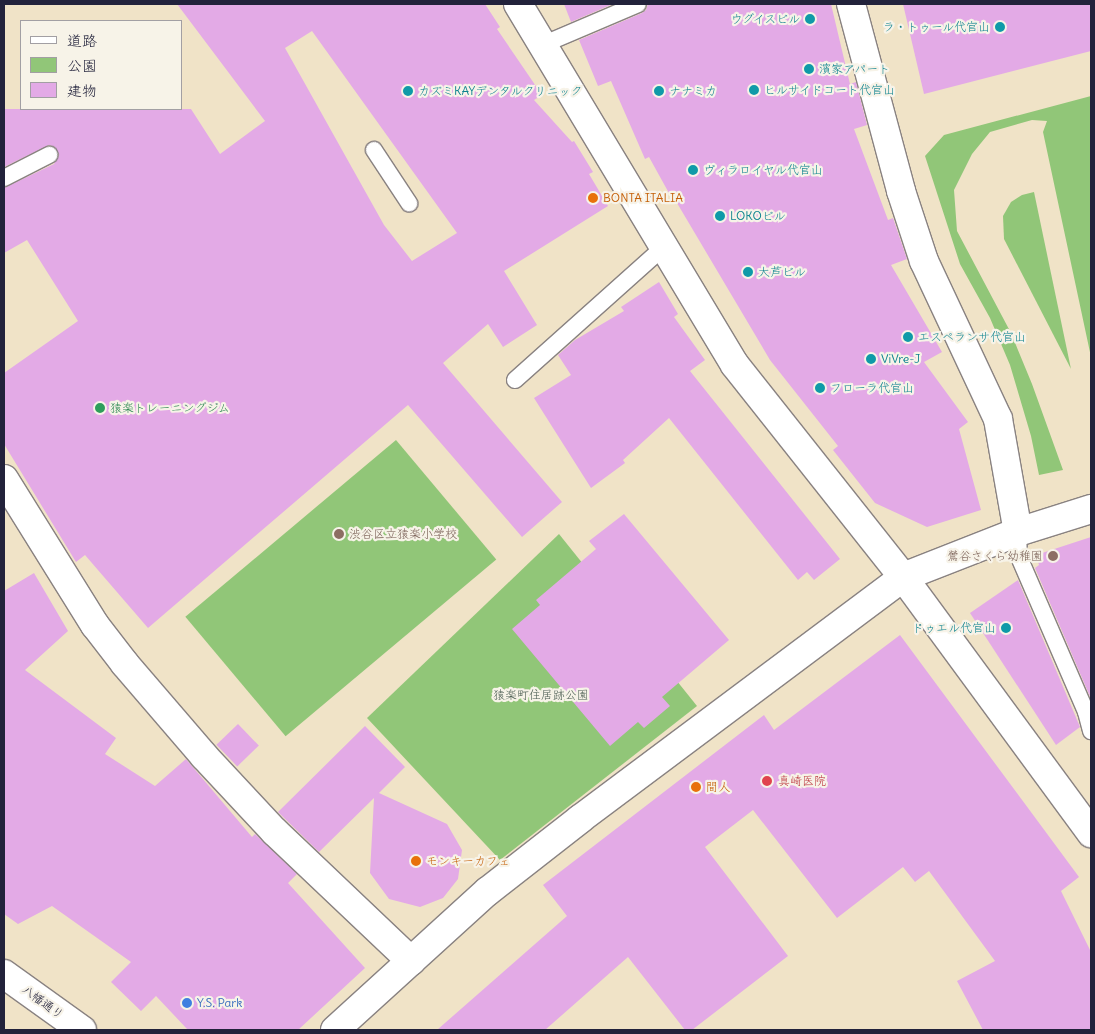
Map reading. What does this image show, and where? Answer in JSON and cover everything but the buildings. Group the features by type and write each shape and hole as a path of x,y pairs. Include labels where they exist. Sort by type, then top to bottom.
{"street":[{"path":"518,4 736,365 903,576 1088,821"},
{"path":"851,4 901,191 924,261 998,419 1018,532"},
{"path":"4,480 95,625 125,664 204,756 274,831 411,961"},
{"path":"335,1030 488,891 580,819 903,576 1018,532 1091,509"},
{"name":"八幡通り","path":"4,974 82,1030"}],"lane":[{"path":"542,45 638,4"},
{"path":"374,150 409,203"},
{"path":"4,178 49,155"},
{"path":"515,380 664,246"},
{"path":"1018,532 1019,557 1086,712 1091,730"}],"green space":[{"path":"1091,96 1091,357 1043,132 1047,121 1032,120 990,132 972,154 954,190 957,231 1011,333 1032,384 1063,470 1039,475 1031,436 1010,365 990,318 960,264 925,156 944,135"},
{"path":"1034,192 1071,369 1004,239 1003,216 1011,202 1022,195"},
{"path":"396,440 496,560 286,736 185,617"},
{"name":"猿楽町住居跡公園","path":"559,534 697,706 500,860 367,718"}],"place":[{"name":"ウグイスビル","path":"810,19"},
{"name":"ラ・トゥール代官山","path":"1000,27"},
{"name":"濱家アパート","path":"809,69"},
{"name":"ヒルサイドコート代官山","path":"754,90"},
{"name":"カズミKAYデンタルクリニック","path":"408,91"},
{"name":"ナナミカ","path":"659,91"},
{"name":"ヴィラロイヤル代官山","path":"693,170"},
{"name":"BONTA ITALIA","path":"593,198"},
{"name":"LOKOビル","path":"720,216"},
{"name":"大芦ビル","path":"748,272"},
{"name":"エスペランサ代官山","path":"908,337"},
{"name":"ViVre-J","path":"871,359"},
{"name":"フローラ代官山","path":"820,388"},
{"name":"猿楽トレーニングジム","path":"100,408"},
{"name":"渋谷区立猿楽小学校","path":"339,534"},
{"name":"鶯谷さくら幼稚園","path":"1053,556"},
{"name":"ドゥエル代官山","path":"1006,628"},
{"name":"真崎医院","path":"767,781"},
{"name":"間人","path":"696,787"},
{"name":"モンキーカフェ","path":"416,861"},
{"name":"Y.S. Park","path":"187,1003"}]}
